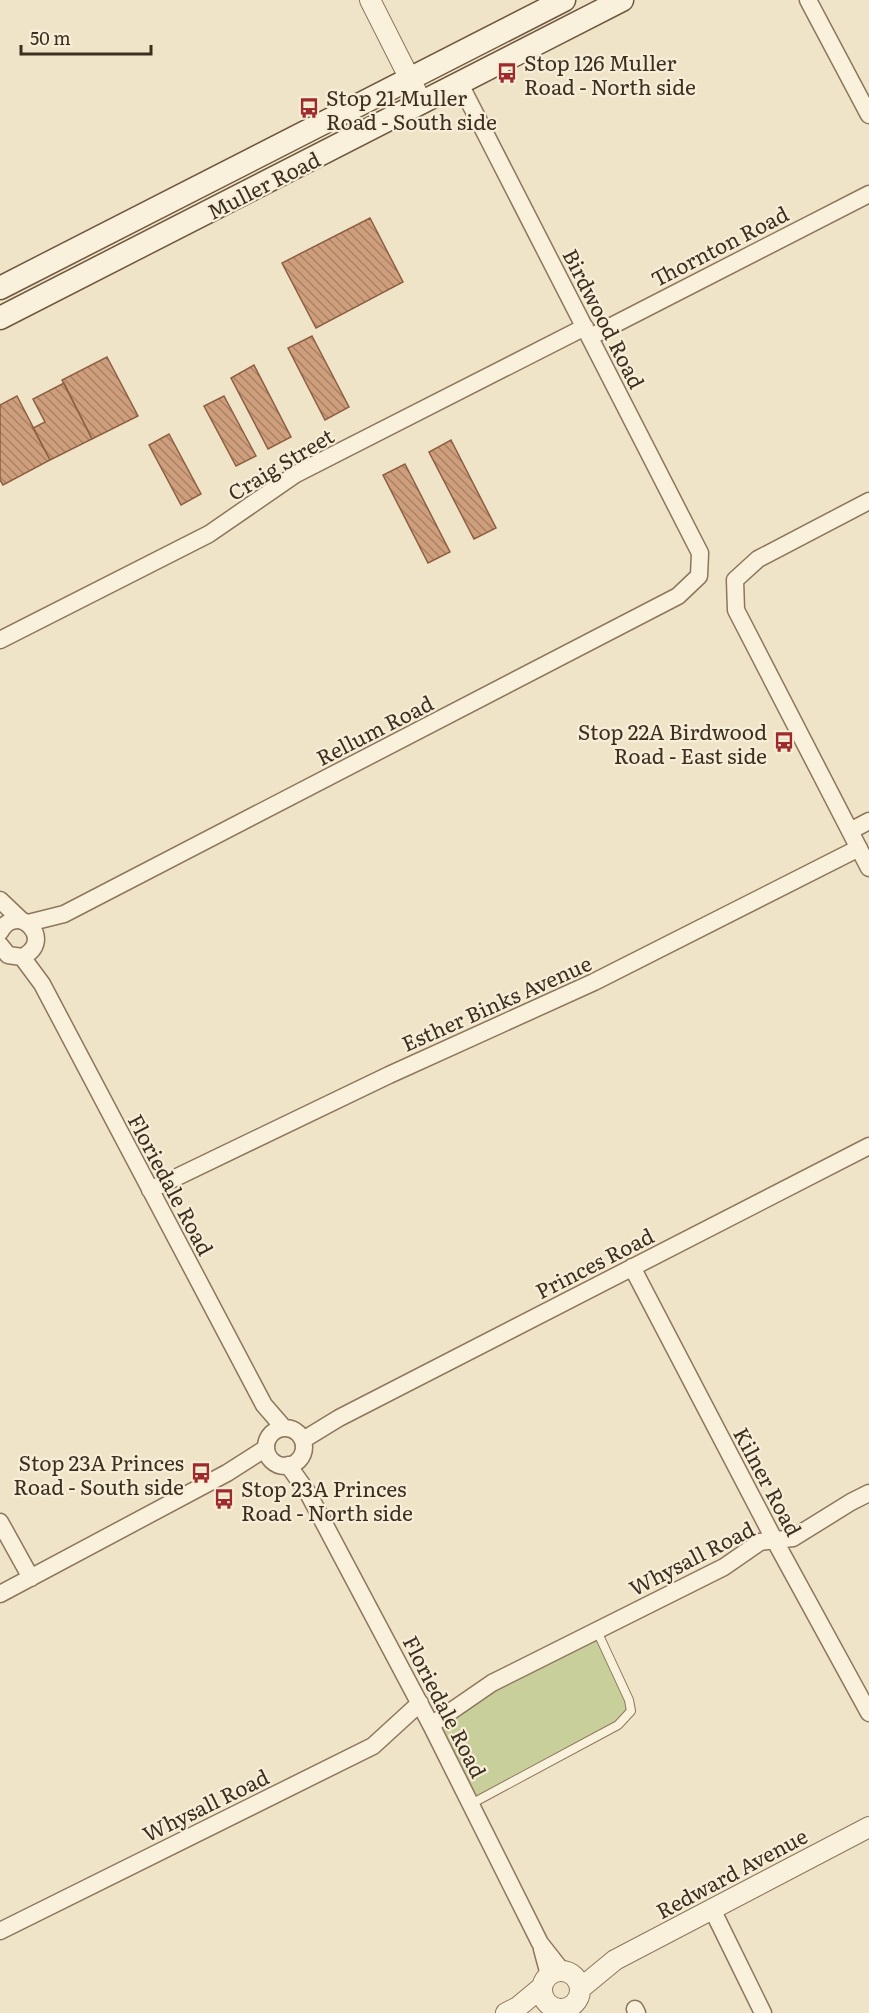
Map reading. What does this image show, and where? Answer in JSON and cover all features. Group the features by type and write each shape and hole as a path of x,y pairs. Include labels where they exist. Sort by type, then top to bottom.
{"main road":[{"name":"Muller Road","path":"0,288 564,0"},
{"name":"Muller Road","path":"0,318 622,0"}],"street":[{"path":"370,0 422,103"},
{"path":"808,0 869,115"},
{"name":"Birdwood Road","path":"460,84 700,554 699,576"},
{"name":"Thornton Road","path":"587,332 869,194"},
{"name":"Craig Street","path":"0,640 209,534 296,474 587,332"},
{"path":"869,501 758,559 735,580 736,610 869,868"},
{"name":"Rellum Road","path":"11,943 678,596 699,576"},
{"path":"850,831 869,821"},
{"name":"Esther Binks Avenue","path":"150,1190 389,1075 594,982 859,849"},
{"path":"0,900 24,922"},
{"name":"Rellum Road","path":"11,943 13,920 24,922 64,914"},
{"name":"Floriedale Road","path":"24,922 35,934 11,943 42,984 264,1405 291,1447 308,1493 420,1703 555,1976"},
{"name":"Princes Road","path":"0,1594 227,1473 291,1447 339,1418 869,1146"},
{"name":"Kilner Road","path":"632,1267 775,1541 869,1713"},
{"name":"Floriedale Road","path":"264,1405 267,1442"},
{"name":"Princes Road","path":"227,1473 267,1442 273,1432 291,1447"},
{"path":"267,1442 269,1457 291,1447"},
{"name":"Whysall Road","path":"431,1725 492,1683 724,1566 760,1542 793,1538 869,1493"},
{"path":"0,1522 31,1578"},
{"name":"Whysall Road","path":"0,1931 373,1746 420,1703"},
{"name":"Redward Avenue","path":"580,1988 615,1960 869,1827"},
{"path":"712,1910 763,2013"},
{"name":"Redward Avenue","path":"512,2010 555,1976 615,1960"},
{"path":"555,1976 579,1982 580,1996 571,2007 552,2008 544,2000 555,1976"},
{"name":"Redward Avenue","path":"512,2010 552,2008"}],"lane":[{"path":"471,1804 618,1725 631,1711 629,1700 597,1631"}],"green space":[{"path":"597,1631 631,1711 618,1725 471,1804 431,1725"}],"building":[{"path":"370,218 403,282 316,328 282,263"},
{"path":"312,336 349,407 325,420 288,348"},
{"path":"107,357 138,416 92,439 62,380"},
{"path":"254,365 291,437 268,449 231,378"},
{"path":"64,383 92,439 50,460 33,428 45,422 33,399"},
{"path":"17,396 50,460 3,485 0,480 0,405"},
{"path":"224,396 256,456 236,466 204,406"},
{"path":"169,434 201,494 181,505 149,445"},
{"path":"451,440 496,528 474,539 429,452"},
{"path":"405,464 450,552 428,563 383,475"}],"place":[{"name":"Stop 126 Muller Road - North side","path":"507,73"},
{"name":"Stop 21 Muller Road - South side","path":"309,108"},
{"name":"Stop 22A Birdwood Road - East side","path":"784,742"},
{"name":"Stop 23A Princes Road - South side","path":"201,1473"},
{"name":"Stop 23A Princes Road - North side","path":"224,1499"}]}
